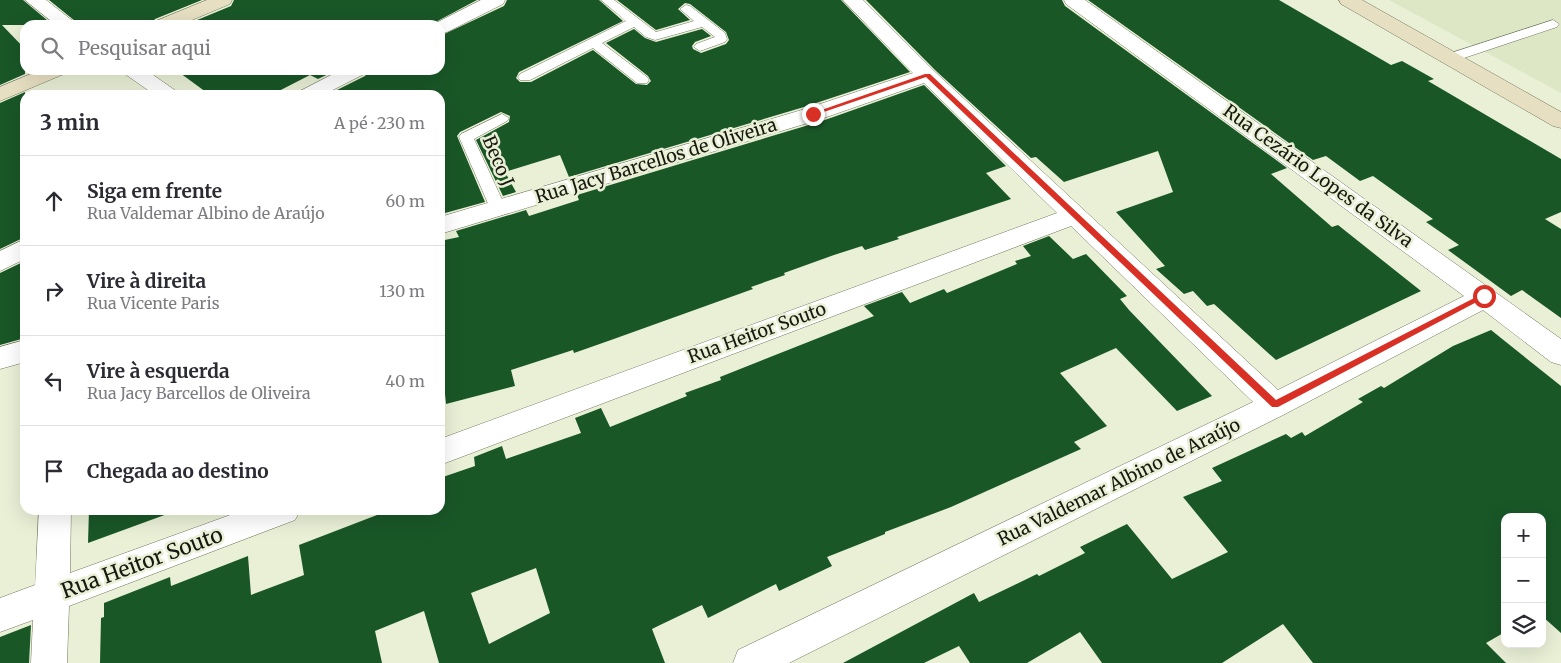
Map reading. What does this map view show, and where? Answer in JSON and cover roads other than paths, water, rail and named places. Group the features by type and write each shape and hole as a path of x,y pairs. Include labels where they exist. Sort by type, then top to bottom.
{"main road":[{"path":"175,20 223,0"},
{"path":"1348,0 1561,121"},
{"path":"0,95 46,75"}],"street":[{"path":"34,0 61,20"},
{"path":"445,26 496,0"},
{"path":"852,0 927,75 1275,405"},
{"name":"Rua Cezário Lopes da Silva","path":"1073,0 1484,296 1561,354"},
{"path":"139,75 162,90"},
{"path":"317,90 347,75"},
{"name":"Rua Jacy Barcellos de Oliveira","path":"445,224 813,114 927,75"},
{"name":"Rua Heitor Souto","path":"445,450 1075,215"},
{"path":"0,262 20,251"},
{"name":"Rua Valdemar Albino de Araújo","path":"751,663 1275,405 1484,296"},
{"path":"0,358 20,352"},
{"path":"49,663 55,515"},
{"name":"Rua Heitor Souto","path":"0,615 271,515"}],"lane":[{"path":"606,0 655,36 702,23"},
{"path":"686,8 702,23 721,36 721,39 700,47"},
{"path":"525,77 634,22"},
{"path":"1450,58 1553,24"},
{"path":"593,42 642,80"},
{"name":"Beco J","path":"498,208 466,137 502,118"}]}
